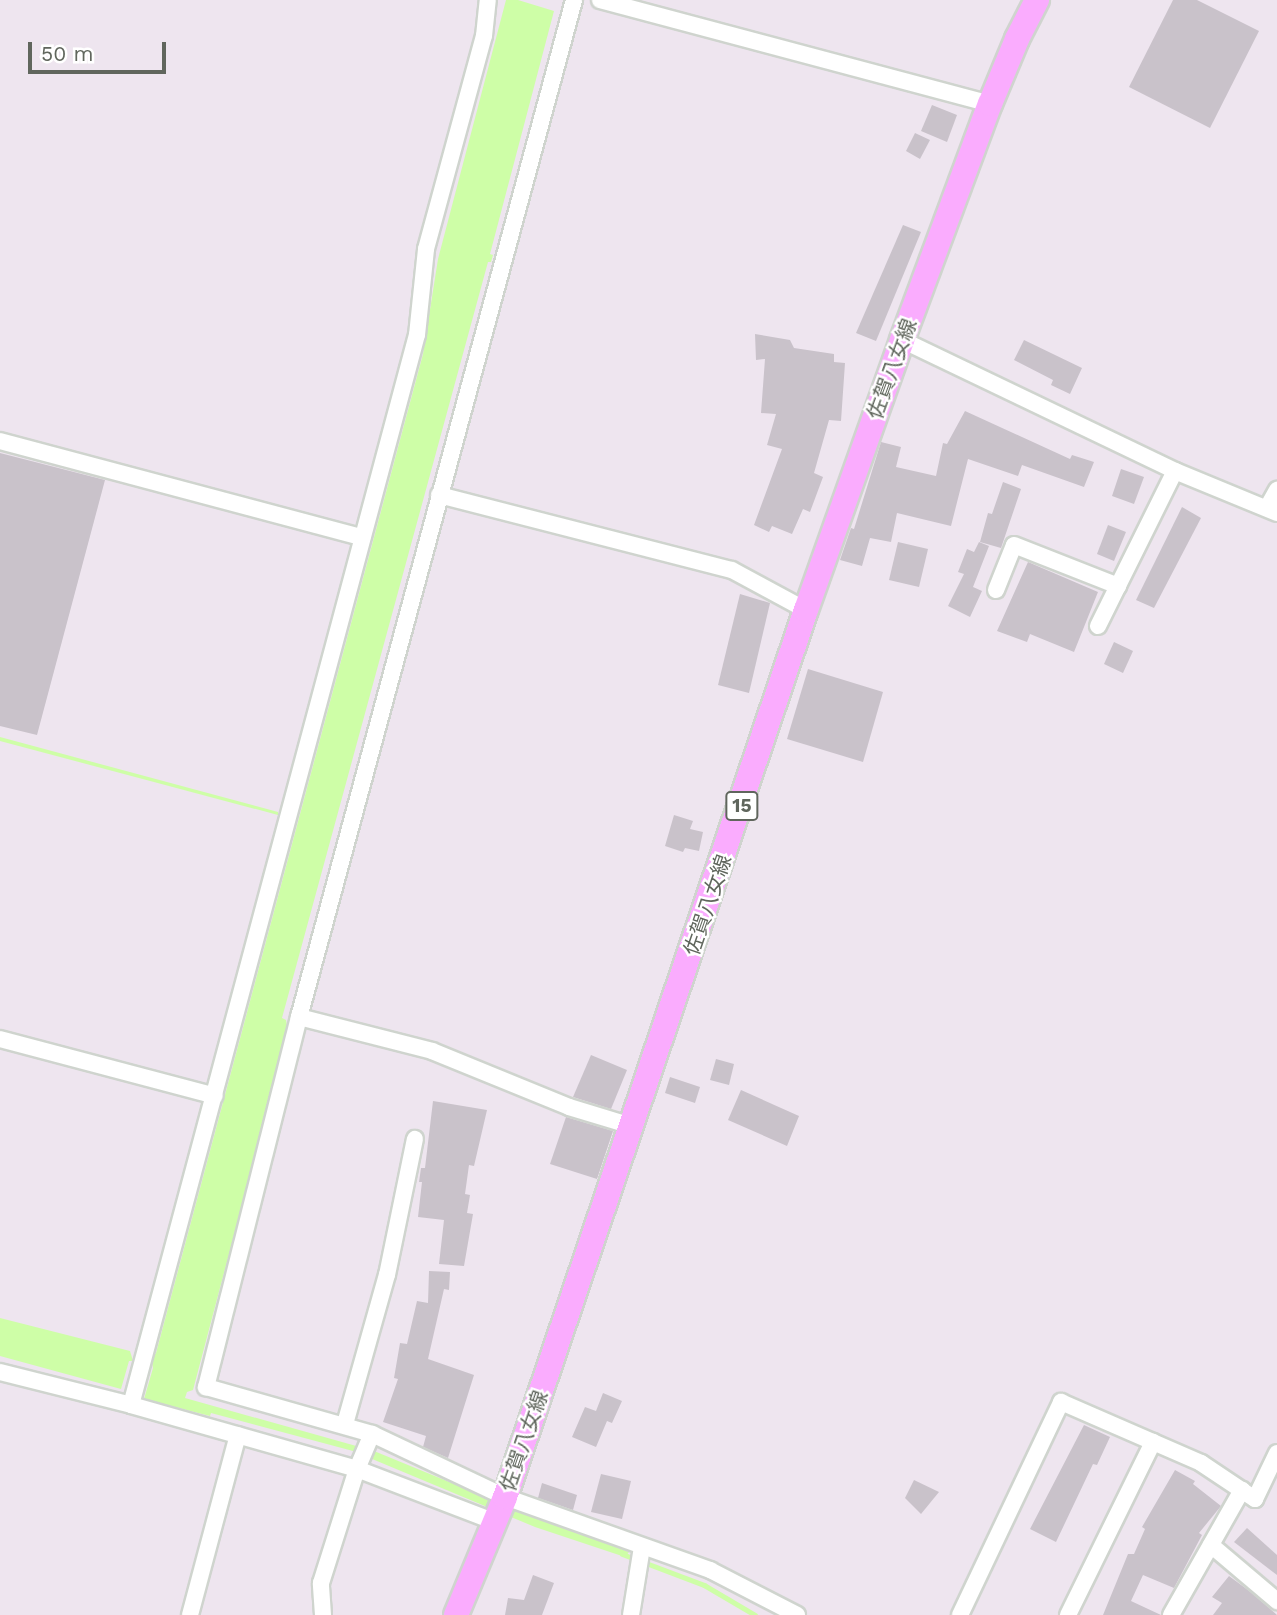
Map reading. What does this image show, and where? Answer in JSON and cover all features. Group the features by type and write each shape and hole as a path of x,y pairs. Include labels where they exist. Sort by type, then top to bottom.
{"main road":[{"name":"佐賀八女線","path":"456,1615 505,1497 806,610 902,340 990,104 1017,39 1037,0"}],"street":[{"path":"131,1405 416,335 426,249 484,36 488,0"},
{"path":"574,0 299,1017 206,1387 345,1424 372,1434 505,1497 710,1570 797,1615"},
{"path":"600,0 990,104"},
{"path":"902,340 1175,471 1272,510 1277,490"},
{"path":"0,441 362,537"},
{"path":"1098,626 1175,471"},
{"path":"439,495 732,570 806,610"},
{"path":"996,590 1014,545 1118,586"},
{"path":"299,1017 432,1051 569,1107 632,1126"},
{"path":"0,1039 215,1096"},
{"path":"345,1424 387,1275 415,1139"},
{"path":"0,1372 131,1405 357,1469 496,1522"},
{"path":"960,1615 1061,1402 1200,1463 1255,1499 1277,1453"},
{"path":"323,1615 321,1583 357,1469 372,1434"},
{"path":"190,1615 238,1436"},
{"path":"1068,1615 1153,1443"},
{"path":"1171,1615 1242,1490"},
{"path":"1211,1545 1277,1601"},
{"path":"631,1615 642,1547"}],"shaded area":[{"path":"506,0 518,0 554,11 490,254 493,255 491,262 488,262 282,1018 286,1020 288,1031 193,1390 187,1392 185,1398 374,1451 517,1510 629,1552 625,1557 535,1527 353,1451 211,1413 210,1416 144,1399 153,1368 151,1359 156,1353 423,354 438,259"},
{"path":"0,737 278,812 278,815 0,741"},
{"path":"0,1318 130,1351 133,1361 129,1361 121,1389 0,1356"}],"building":[{"path":"1173,0 1197,0 1259,31 1210,128 1129,87"},
{"path":"932,105 957,115 947,142 921,131"},
{"path":"915,133 930,140 920,159 906,151"},
{"path":"903,225 921,232 876,341 856,333"},
{"path":"755,334 790,340 794,348 834,354 834,362 845,363 841,421 829,420 814,473 823,477 810,512 803,509 792,534 772,526 769,532 754,525 782,449 767,445 776,414 761,413 765,359 756,360"},
{"path":"1024,340 1082,368 1070,394 1051,385 1053,380 1014,360"},
{"path":"965,411 1070,459 1072,455 1094,462 1084,487 1022,465 1018,476 968,459 951,526 897,513 891,542 870,538 862,566 840,560 851,528 854,529 881,442 901,447 896,467 936,476 943,443 947,444"},
{"path":"0,453 105,480 37,735 0,726"},
{"path":"1121,469 1144,477 1134,504 1112,496"},
{"path":"1003,482 1021,489 1001,548 980,542 988,513 992,514"},
{"path":"1182,507 1201,518 1154,608 1136,600"},
{"path":"1108,525 1126,532 1114,561 1097,554"},
{"path":"898,542 928,549 919,587 889,580"},
{"path":"979,542 989,546 973,587 982,591 970,617 948,606 964,574 958,572 967,549 974,552"},
{"path":"1028,562 1098,592 1074,652 1030,634 1027,642 997,631"},
{"path":"740,594 770,603 749,693 718,685"},
{"path":"1114,642 1133,651 1123,673 1104,664"},
{"path":"808,669 883,692 863,762 787,739"},
{"path":"674,815 693,821 690,829 703,832 699,851 685,848 683,852 665,846"},
{"path":"591,1055 627,1070 611,1109 573,1097"},
{"path":"716,1059 734,1064 729,1085 710,1080"},
{"path":"670,1077 700,1087 695,1103 665,1093"},
{"path":"741,1090 799,1116 787,1146 728,1120"},
{"path":"433,1101 487,1110 474,1166 469,1165 465,1194 470,1195 467,1213 473,1214 464,1266 439,1264 444,1220 418,1217 422,1182 419,1182 421,1168 425,1168"},
{"path":"566,1117 613,1131 597,1179 550,1164"},
{"path":"429,1271 450,1272 449,1290 444,1289 428,1359 474,1375 448,1458 423,1447 426,1436 383,1422 398,1379 394,1378 400,1343 407,1344 417,1301 428,1303"},
{"path":"603,1393 622,1401 612,1423 607,1421 596,1447 572,1437 585,1407 596,1411"},
{"path":"1084,1425 1110,1437 1097,1465 1093,1464 1056,1542 1030,1529"},
{"path":"1175,1470 1195,1481 1193,1484 1221,1506 1199,1533 1202,1535 1174,1588 1143,1575 1131,1601 1161,1615 1103,1615 1128,1554 1134,1554 1145,1529 1142,1527"},
{"path":"601,1474 631,1481 622,1519 591,1512"},
{"path":"914,1480 939,1492 921,1514 905,1498"},
{"path":"542,1483 577,1495 573,1510 538,1498"},
{"path":"1247,1528 1277,1555 1277,1575 1234,1542"},
{"path":"533,1575 554,1583 542,1615 505,1615 508,1598 524,1600"},
{"path":"1229,1576 1277,1615 1213,1615 1222,1603 1212,1597"}],"waterway":[{"path":"622,1554 704,1585 755,1615"}]}
